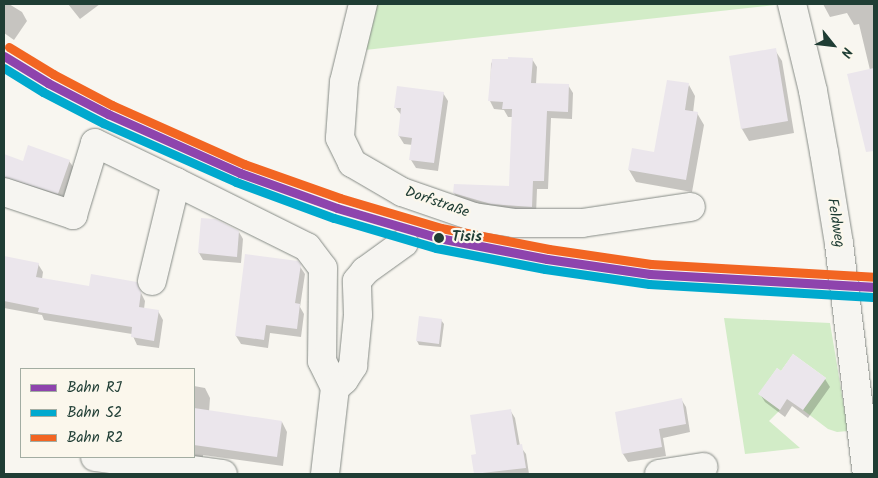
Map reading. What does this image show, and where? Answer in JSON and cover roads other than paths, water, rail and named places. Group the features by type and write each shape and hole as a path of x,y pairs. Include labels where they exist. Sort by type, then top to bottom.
{"street":[{"name":"Dorfstraße","path":"363,4 344,82 340,138 352,163 402,192 474,217 514,223 582,223 691,207"},
{"name":"Feldweg","path":"792,4 813,90 839,244 867,474"},
{"path":"4,192 73,215 95,143 307,247 323,268 322,361 335,388 326,474"},
{"path":"152,281 176,182"},
{"path":"335,388 344,380 353,366 358,315 357,281 365,271 404,243"},
{"path":"103,458 223,474"},
{"path":"659,474 703,467"}],"rail line":[{"name":"R2","path":"9,47 53,74 112,105 244,164 340,198 441,228 549,249 651,264 874,277"},
{"name":"RJ","path":"4,56 48,83 108,114 240,173 337,208 439,238 547,259 650,274 874,287"},
{"name":"S2","path":"4,68 43,92 103,123 236,182 334,218 436,248 545,269 649,284 873,297"}],"place":[{"name":"Tisis","path":"439,238"}]}
